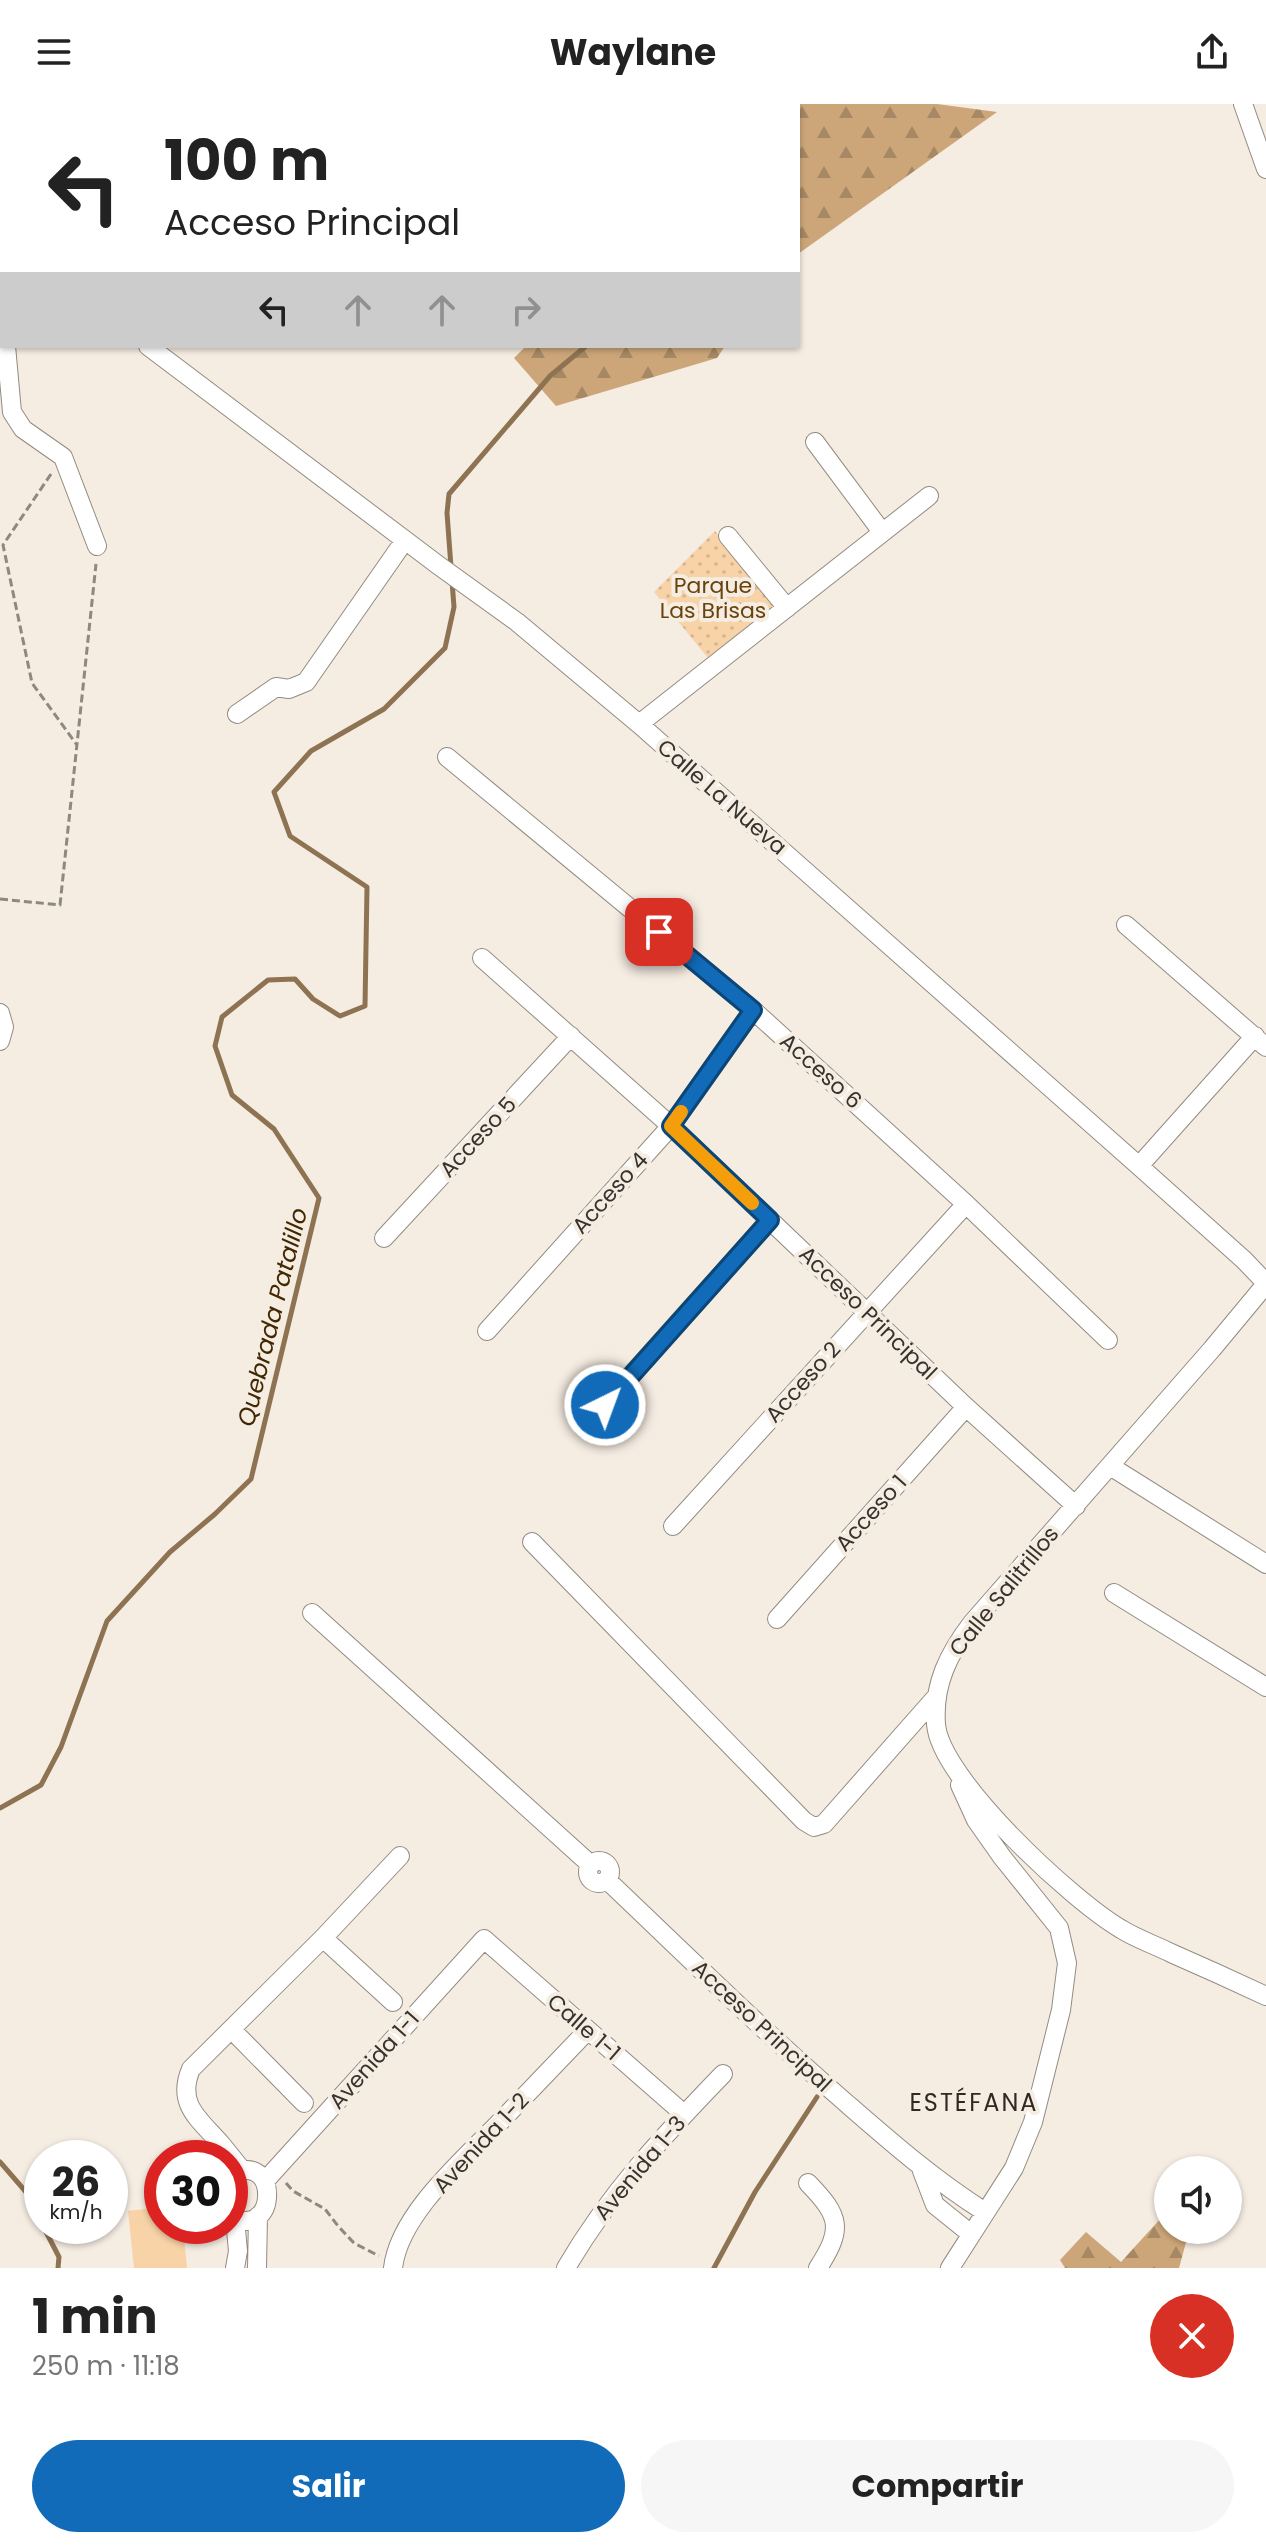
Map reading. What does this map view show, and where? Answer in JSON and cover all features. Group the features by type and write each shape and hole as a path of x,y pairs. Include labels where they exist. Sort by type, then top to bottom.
{"street":[{"path":"531,104 544,104"},
{"path":"1243,104 1266,169"},
{"path":"6,348 12,412 23,429 63,457 97,546"},
{"name":"Calle La Nueva","path":"151,348 517,622 639,724 1139,1166 1266,1283"},
{"path":"815,442 882,532"},
{"path":"639,724 929,496"},
{"path":"728,536 787,608"},
{"path":"237,714 276,687 289,689 306,682 405,540"},
{"name":"Acceso 6","path":"447,757 753,1010 966,1204 1108,1340"},
{"path":"1126,925 1260,1042 1139,1166"},
{"name":"Acceso Principal","path":"482,958 671,1126 966,1407 1076,1506"},
{"name":"Acceso 4","path":"487,1331 671,1126 753,1010"},
{"path":"0,1013 4,1027 0,1041"},
{"name":"Acceso 5","path":"384,1238 571,1036"},
{"name":"Acceso 2","path":"673,1526 966,1204"},
{"path":"584,1428 770,1220"},
{"name":"Calle Salitrillos","path":"1266,1283 972,1623 954,1647 943,1669 936,1697 936,1726 948,1761 1013,1838 1094,1912 1124,1932 1266,1996"},
{"name":"Acceso 1","path":"777,1619 966,1407"},
{"path":"1110,1466 1266,1564"},
{"path":"532,1542 804,1821 814,1827 824,1824 936,1697"},
{"path":"1114,1593 1266,1687"},
{"name":"Acceso Principal","path":"312,1613 591,1865 588,1874 592,1880 597,1883 607,1880 802,2064 921,2168 985,2212"},
{"path":"948,1761 976,1820 1059,1928 1067,1963 1061,2010 1033,2122 1014,2168 950,2268"},
{"path":"214,2140 186,2098 185,2085 191,2069 323,1938 400,1856"},
{"path":"323,1938 393,2002"},
{"name":"Calle 1-1","path":"484,1939 684,2114"},
{"name":"Avenida 1-1","path":"258,2216 263,2211 267,2188 484,1939"},
{"path":"232,2030 304,2103"},
{"name":"Avenida 1-2","path":"393,2264 403,2235 442,2182 588,2030"},
{"name":"Avenida 1-3","path":"566,2268 622,2184 723,2074"},
{"path":"921,2168 935,2205 971,2234"},
{"path":"248,2174 259,2175 267,2188"},
{"path":"808,2183 822,2197 837,2232 833,2245 818,2268"},
{"path":"248,2220 258,2216 257,2268"},
{"path":"235,2268 237,2244"}],"path":[{"path":"63,457 3,545 32,683 77,745"},
{"path":"0,899 60,905 97,546"},
{"path":"267,2188 276,2181 286,2183 293,2191 325,2209 354,2243 393,2264"}],"green space":[{"path":"800,104 937,104 997,112 800,253"},
{"path":"524,348 724,348 717,358 556,406 514,358"},
{"name":"Parque Las Brisas","path":"715,531 774,605 708,658 654,592"},
{"path":"144,2209 144,2244 185,2244 187,2268 134,2268 128,2211"},
{"path":"1154,2226 1154,2244 1186,2244 1179,2268 1065,2268 1060,2260 1086,2232 1121,2262"}],"waterway":[{"name":"Quebrada Patalillo","path":"451,567 447,513 449,494 550,376 584,348"},
{"name":"Quebrada Patalillo","path":"0,1808 41,1785 61,1747 107,1621 170,1552 251,1479 319,1198 274,1129 232,1095 215,1046 222,1017 268,980 295,979 313,999 340,1016 365,1006 367,887 290,836 274,792 311,751 384,709 445,648 454,607 452,581"},
{"path":"714,2268 755,2192 817,2097"},
{"name":"Quebrada Patalillo","path":"0,2162 24,2190"},
{"name":"Quebrada Patalillo","path":"52,2244 59,2257 58,2268"}],"slow traffic":[{"path":"681,1112 671,1126 752,1203"}],"district":[{"name":"ESTÉFANA","path":"974,2102"}],"route":[{"path":"605,1405 770,1220 671,1126 753,1010 659,932"}]}
